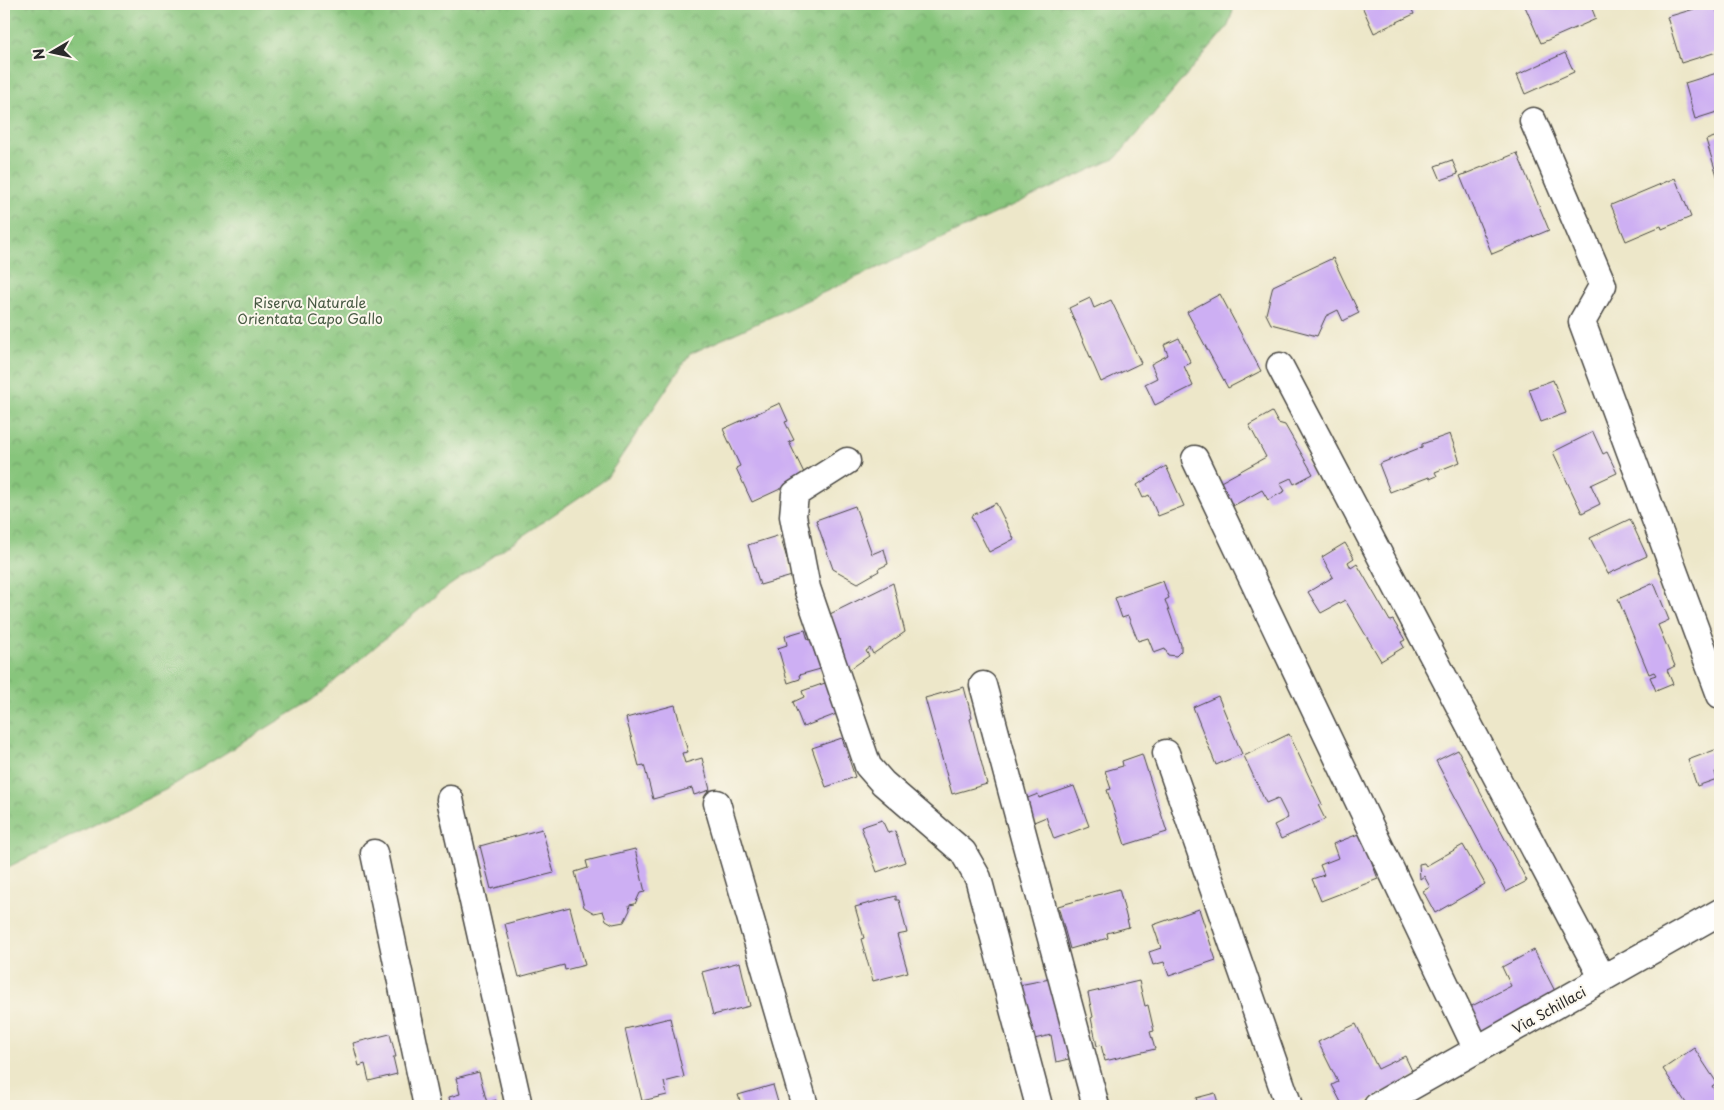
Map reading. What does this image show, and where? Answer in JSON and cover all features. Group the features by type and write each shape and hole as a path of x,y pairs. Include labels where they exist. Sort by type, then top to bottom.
{"street":[{"path":"1533,122 1603,285 1582,322 1720,695"},
{"path":"1280,366 1603,979"},
{"path":"1195,459 1477,1050"},
{"path":"847,461 795,494 793,516 807,588 868,766 883,783 963,852 978,878 1040,1106"},
{"path":"983,685 1096,1106"},
{"path":"1166,753 1289,1106"},
{"path":"450,799 520,1106"},
{"path":"717,804 805,1106"},
{"path":"374,853 427,1106"},
{"name":"Via Schillaci","path":"1377,1106 1720,912"}],"green space":[{"name":"Riserva Naturale Orientata Capo Gallo","path":"4,4 1235,4 1228,26 1116,158 690,354 606,479 440,592 312,700 165,790 4,869"}],"building":[{"path":"1361,4 1409,4 1414,14 1374,33"},
{"path":"1524,4 1590,4 1596,19 1541,43"},
{"path":"1715,4 1720,22 1720,51 1681,63 1667,17"},
{"path":"1565,53 1574,72 1525,94 1517,75"},
{"path":"1720,72 1720,111 1695,119 1685,83"},
{"path":"1720,135 1720,185 1706,140"},
{"path":"1517,153 1549,230 1492,254 1460,176"},
{"path":"1452,160 1458,174 1441,180 1435,166"},
{"path":"1675,178 1691,217 1662,229 1661,226 1626,241 1611,205"},
{"path":"1333,258 1359,313 1343,321 1338,310 1326,316 1317,336 1271,324 1266,314 1273,286"},
{"path":"1220,294 1261,371 1228,388 1187,312"},
{"path":"1090,298 1094,308 1111,300 1141,363 1101,382 1069,308"},
{"path":"1179,338 1191,363 1184,366 1193,386 1155,405 1145,384 1157,378 1151,364 1168,355 1164,345"},
{"path":"1553,380 1566,413 1541,422 1529,389"},
{"path":"780,403 788,421 785,422 794,440 789,442 806,477 752,502 736,468 740,466 723,429"},
{"path":"1272,412 1278,423 1285,425 1313,474 1294,484 1291,478 1280,483 1285,491 1268,500 1262,490 1229,508 1217,484 1266,457 1249,425"},
{"path":"1593,432 1603,454 1607,452 1617,473 1591,485 1600,504 1582,513 1553,452"},
{"path":"1450,434 1460,462 1435,472 1437,476 1430,479 1429,477 1390,492 1379,464 1422,447 1422,444"},
{"path":"1166,466 1184,506 1158,516 1149,495 1143,498 1137,485"},
{"path":"996,503 1014,539 989,552 971,516"},
{"path":"855,506 872,554 884,549 888,564 858,583 833,569 816,520"},
{"path":"1630,519 1647,556 1608,574 1590,538"},
{"path":"780,535 792,576 760,585 748,545"},
{"path":"1345,543 1354,558 1348,562 1351,568 1357,564 1390,621 1393,620 1405,640 1401,642 1404,647 1381,661 1345,600 1321,613 1308,592 1333,577 1322,557"},
{"path":"1163,581 1169,598 1165,600 1181,645 1181,651 1176,656 1168,655 1165,649 1154,653 1148,638 1138,641 1128,616 1122,618 1115,598"},
{"path":"893,583 905,632 873,654 870,648 866,651 869,656 843,674 830,614"},
{"path":"1654,583 1669,620 1658,625 1675,666 1667,670 1673,684 1656,691 1650,677 1656,675 1654,672 1649,674 1618,599"},
{"path":"805,630 808,640 816,638 824,668 799,675 800,679 788,683 778,648 787,645 785,636"},
{"path":"828,682 839,713 803,727 793,702 804,697 802,691"},
{"path":"964,687 972,718 970,719 987,784 952,794 925,698"},
{"path":"1218,696 1242,754 1216,765 1193,707"},
{"path":"675,705 688,752 682,753 685,763 702,758 710,790 694,795 692,788 653,799 644,765 639,766 626,718"},
{"path":"1289,734 1322,804 1318,805 1325,819 1281,839 1274,825 1288,818 1278,798 1266,803 1244,756"},
{"path":"842,738 855,777 826,787 812,748"},
{"path":"1720,748 1720,771 1715,772 1717,779 1697,786 1688,760"},
{"path":"1458,750 1527,881 1506,892 1436,761"},
{"path":"1142,754 1167,832 1125,845 1107,790 1111,789 1105,771 1123,766 1122,761"},
{"path":"1074,786 1089,826 1054,839 1046,817 1034,822 1025,799 1038,794 1039,798"},
{"path":"882,820 888,833 895,831 905,862 877,872 861,827"},
{"path":"542,829 554,873 491,889 480,846"},
{"path":"1361,833 1378,879 1321,901 1312,879 1324,875 1320,865 1338,858 1333,844"},
{"path":"1463,845 1485,884 1435,913 1423,891 1430,887 1424,876 1420,879 1419,864 1424,863 1426,866"},
{"path":"635,849 645,892 640,893 635,904 629,905 630,910 624,922 613,924 606,920 603,911 594,913 584,907 575,872 588,868 586,861"},
{"path":"1119,889 1129,927 1107,933 1108,938 1070,949 1058,906"},
{"path":"896,896 896,900 899,900 907,933 897,935 908,972 873,981 861,939 864,938 855,907"},
{"path":"570,907 585,965 565,970 564,965 519,977 505,924"},
{"path":"1199,909 1216,960 1169,976 1164,962 1153,965 1149,952 1161,948 1153,925"},
{"path":"1534,950 1559,999 1486,1038 1466,1009 1511,986 1502,967"},
{"path":"740,962 750,1006 713,1015 702,972"},
{"path":"1055,978 1073,1058 1056,1062 1051,1035 1030,1040 1019,985"},
{"path":"1139,981 1145,1006 1148,1005 1154,1031 1150,1032 1155,1049 1105,1061 1101,1045 1097,1046 1088,993"},
{"path":"670,1018 684,1077 664,1082 667,1095 642,1101 625,1029"},
{"path":"1356,1024 1378,1069 1405,1056 1415,1077 1357,1106 1343,1106 1332,1085 1338,1082 1318,1042"},
{"path":"390,1034 396,1057 393,1057 397,1074 369,1081 365,1064 359,1066 353,1043"},
{"path":"1694,1048 1717,1083 1712,1086 1720,1099 1720,1106 1688,1106 1663,1069"},
{"path":"479,1072 487,1103 496,1100 497,1106 451,1106 449,1097 460,1094 456,1078"},
{"path":"773,1085 779,1106 742,1106 738,1095"},
{"path":"1215,1093 1219,1106 1199,1106 1196,1098"}]}
